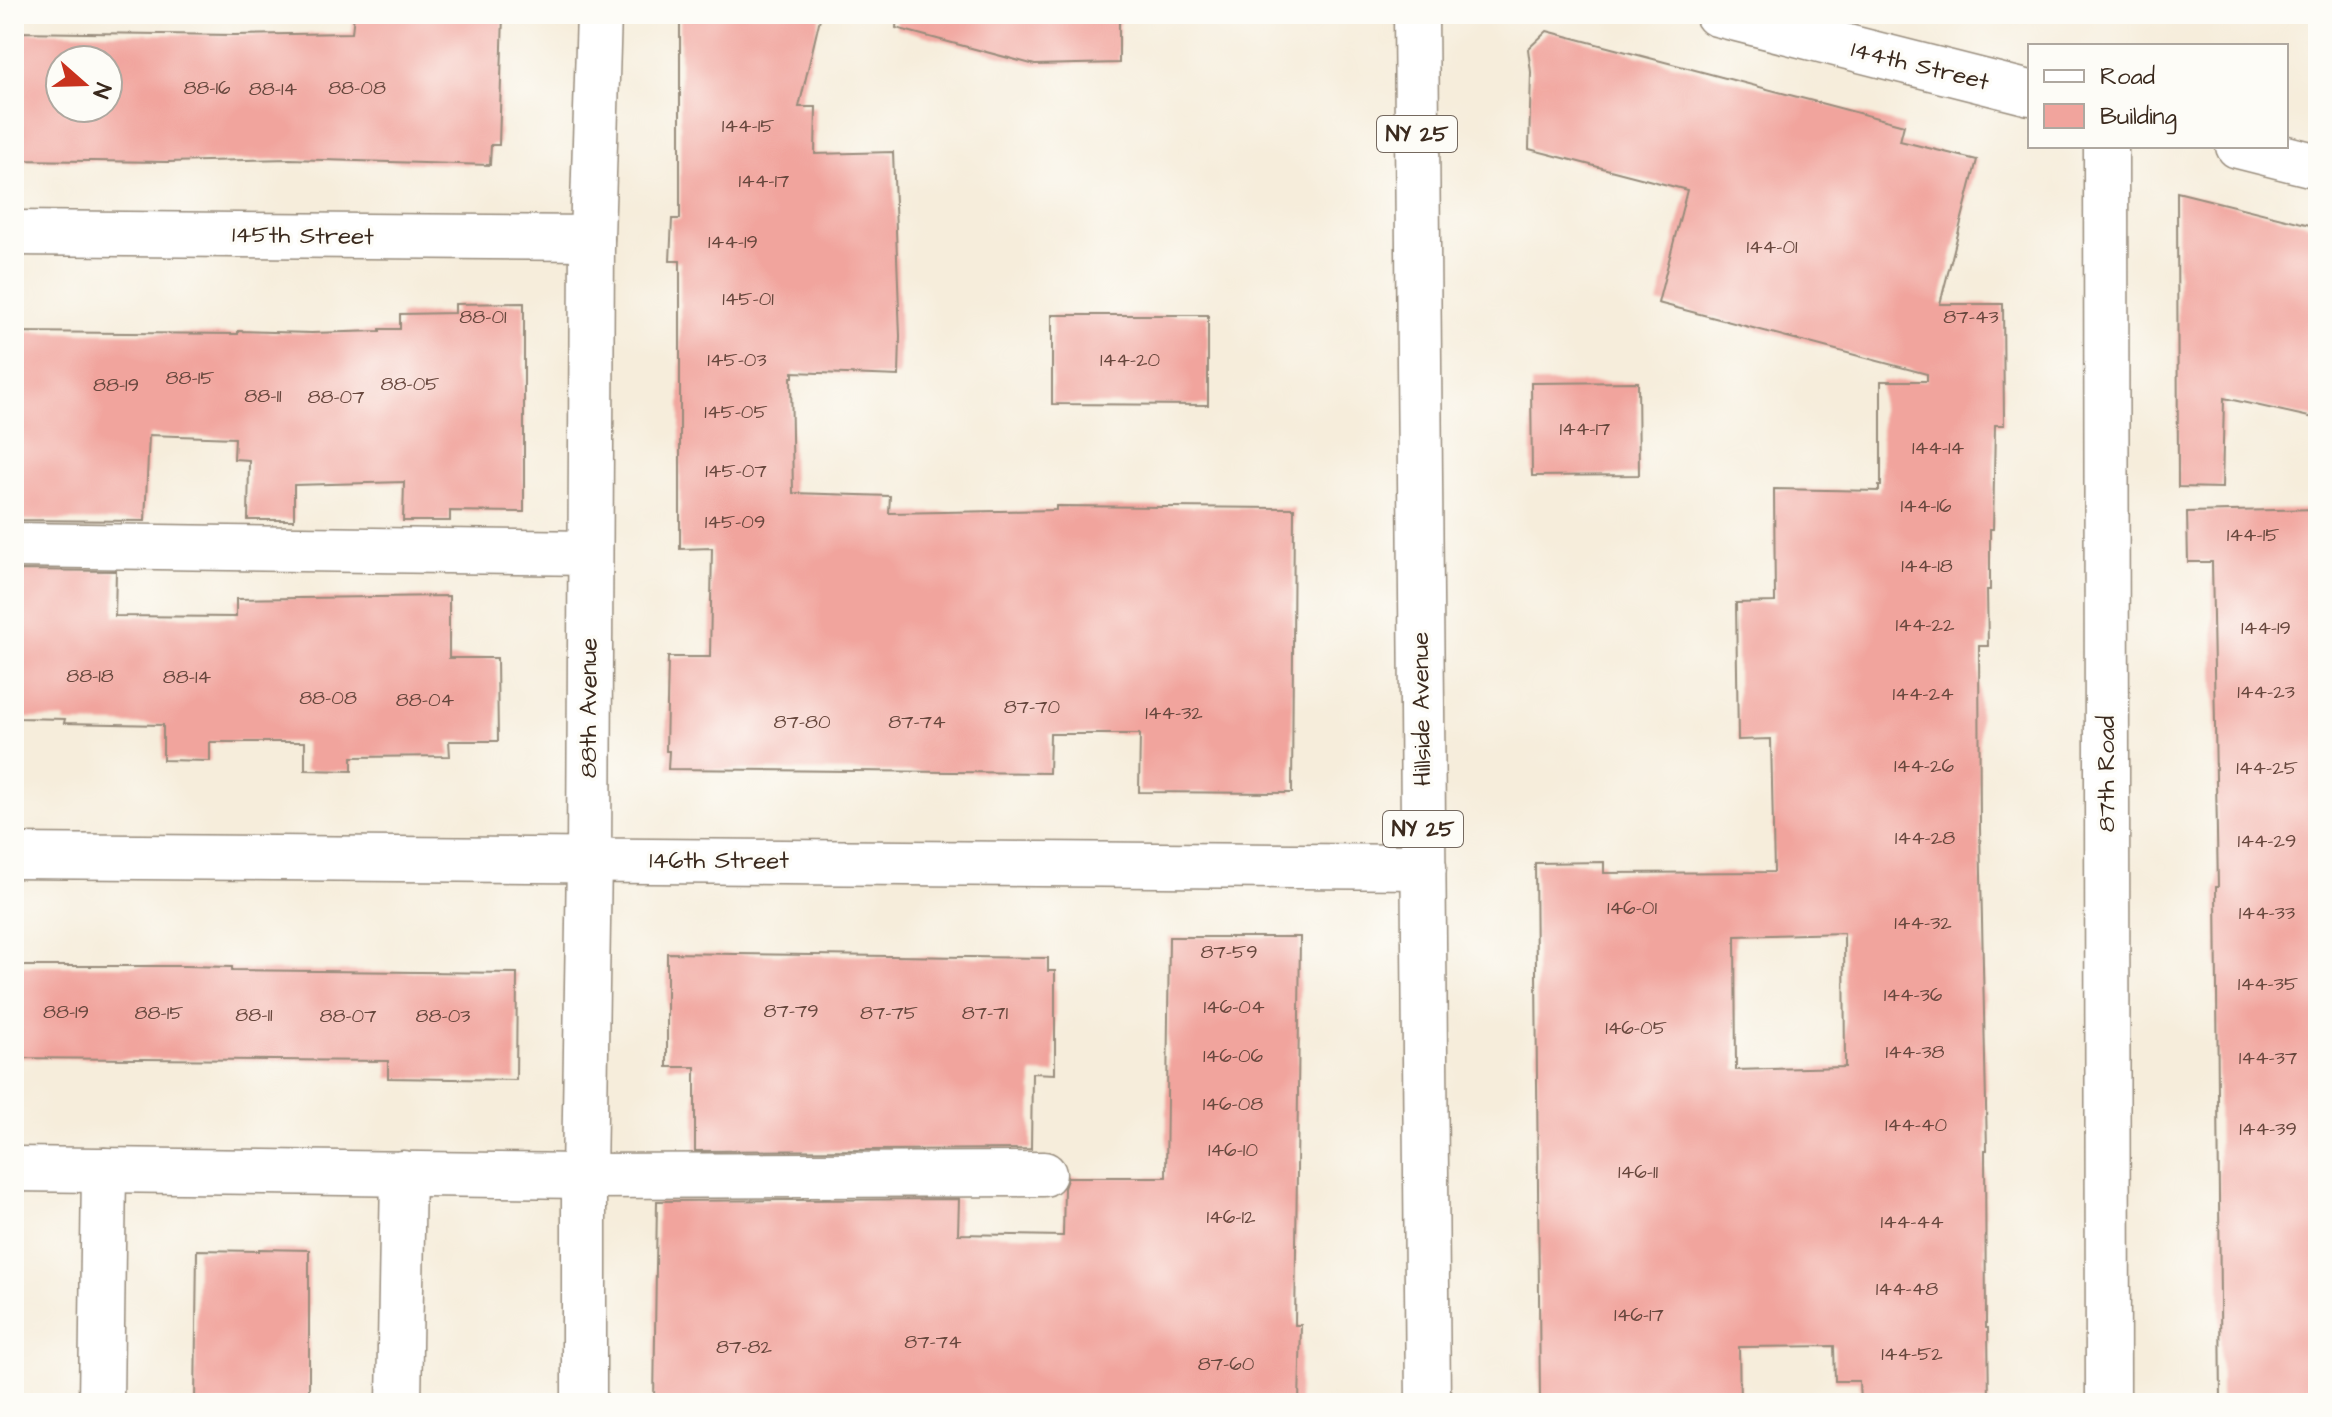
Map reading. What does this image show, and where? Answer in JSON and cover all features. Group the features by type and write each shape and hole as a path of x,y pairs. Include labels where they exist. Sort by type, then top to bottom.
{"street":[{"name":"88th Avenue","path":"584,1403 592,238 599,14"},
{"name":"Hillside Avenue","path":"1416,14 1428,1403"},
{"name":"144th Street","path":"1717,14 2028,92"},
{"name":"87th Road","path":"2106,148 2108,1403"},
{"path":"2246,148 2318,166"},
{"name":"145th Street","path":"14,233 592,238"},
{"path":"14,545 590,553"},
{"name":"146th Street","path":"14,856 1424,867"},
{"path":"14,1169 584,1176 1044,1174"},
{"path":"101,1403 104,1170"},
{"path":"399,1403 403,1173"}],"building":[{"path":"354,14 503,14 499,145 491,145 490,165 290,159 167,162 14,160 14,32 352,33"},
{"path":"680,14 821,14 799,107 816,107 815,154 893,152 899,376 793,372 793,493 890,496 889,513 1056,510 1056,506 1294,508 1292,793 1139,792 1140,734 1050,734 1049,773 668,769 668,657 710,657 712,548 680,549 680,261 670,261 672,219 680,219"},
{"path":"897,14 1119,14 1119,63 1035,65 896,28"},
{"path":"1547,31 1904,125 1900,141 1977,160 1940,304 2003,304 2004,425 1995,425 1993,529 1990,529 1990,590 1987,590 1988,646 1979,646 1989,1403 1860,1403 1859,1381 1835,1381 1834,1346 1739,1347 1740,1403 1540,1403 1535,863 1604,862 1604,873 1774,872 1771,739 1738,740 1736,603 1775,602 1774,489 1879,491 1881,381 1927,381 1927,374 1658,303 1687,190 1529,149 1531,72 1528,49","holes":["1844,933 1845,1067 1736,1070 1735,936"]},
{"path":"2177,192 2318,227 2318,419 2224,398 2222,488 2178,487"},
{"path":"524,303 524,512 450,511 450,521 403,521 404,482 294,485 294,520 248,520 249,460 234,459 235,438 149,435 145,521 14,520 14,332 238,334 238,331 380,331 400,329 400,314 455,313 455,304"},
{"path":"1052,315 1208,315 1208,405 1052,404"},
{"path":"1638,382 1639,475 1532,476 1531,383"},
{"path":"2318,509 2318,1403 2221,1403 2218,887 2212,562 2188,562 2187,512"},
{"path":"14,570 116,571 115,616 236,617 236,599 449,596 449,658 497,658 498,741 449,741 450,756 352,757 352,771 305,770 305,742 210,742 210,761 163,760 163,725 64,723 65,719 17,718 17,696 14,696"},
{"path":"1169,937 1300,937 1295,1325 1301,1325 1299,1403 654,1403 657,1201 959,1199 958,1234 1063,1236 1064,1188 1068,1177 1166,1177"},
{"path":"667,953 1048,958 1048,971 1055,971 1055,1074 1032,1073 1031,1149 695,1151 695,1067 667,1067"},
{"path":"14,966 517,973 516,1080 388,1078 388,1061 14,1058"},
{"path":"197,1250 309,1250 309,1403 195,1403"}]}
